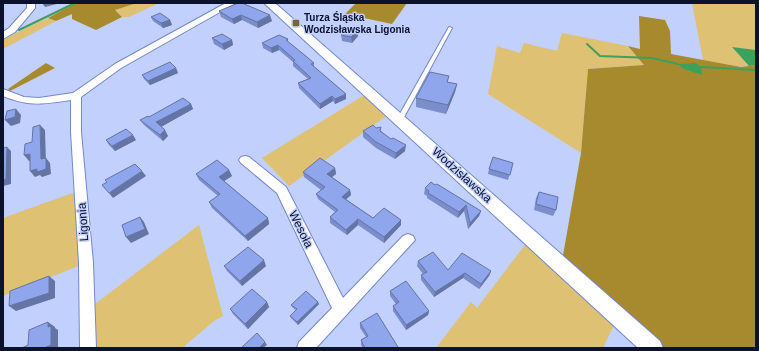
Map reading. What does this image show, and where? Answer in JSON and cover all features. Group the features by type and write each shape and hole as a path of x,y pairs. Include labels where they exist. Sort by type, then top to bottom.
{"street":[{"path":"3,36 24,18 31,8 31,3"},
{"path":"3,92 23,100 76,96 118,66 232,3"},
{"name":"Wodzisławska","path":"269,3 400,119 653,348"},
{"name":"Ligonia","path":"76,96 76,132 86,263 88,348"},
{"name":"Wesoła","path":"245,160 282,190 341,310"},
{"path":"305,348 408,240"}],"lane":[{"path":"400,119 450,28"}],"shaded area":[{"path":"76,3 137,3 115,10 122,17 96,30 72,19 72,14 56,21 48,18"},
{"path":"137,3 159,3 129,17 122,17 115,10"},
{"path":"356,3 407,3 392,24 345,14"},
{"path":"692,3 756,3 756,50 732,47 749,66 741,67 703,60"},
{"path":"639,16 665,20 670,31 671,54 741,67 756,65 756,348 662,348 562,261 581,153 588,69 644,65 628,46 640,49"},
{"path":"48,18 56,21 3,49 3,39"},
{"path":"562,33 628,46 644,65 588,69 581,153 488,94 497,46 520,53 524,43 557,51"},
{"path":"732,47 756,50 756,65 749,66"},
{"path":"46,63 55,68 10,91 8,89"},
{"path":"696,63 701,67 702,75 684,69 678,64"},
{"path":"366,94 388,115 289,186 262,158"},
{"path":"81,190 86,263 3,296 3,218"},
{"path":"199,225 223,316 214,321 182,348 96,348 95,304"},
{"path":"528,241 615,323 603,348 436,348 471,302 477,308"}],"building":[{"path":"238,3 242,3 270,15 257,22 241,15 232,19 219,11"},
{"path":"160,13 170,20 161,23 151,17"},
{"path":"348,28 358,30 351,37 341,35"},
{"path":"222,34 232,40 222,44 212,38"},
{"path":"279,35 288,39 286,40 314,63 311,64 346,94 335,99 332,96 320,104 298,83 311,78 293,61 295,60 278,45 271,48 262,43"},
{"path":"170,62 176,68 148,81 142,75"},
{"path":"430,72 449,76 447,82 457,84 448,105 416,98"},
{"path":"183,98 191,104 156,122 165,130 160,135 140,120 148,116 149,117"},
{"path":"16,109 15,117 5,120 7,111"},
{"path":"40,125 41,159 46,158 46,169 37,172 37,169 30,171 30,154 24,155 25,144 32,142 33,127"},
{"path":"373,125 376,128 381,127 380,131 391,139 393,138 406,145 396,153 376,142 363,131"},
{"path":"126,129 133,135 112,146 106,140"},
{"path":"7,147 6,179 3,180 3,148"},
{"path":"493,157 513,163 510,175 489,169"},
{"path":"320,158 335,168 327,174 350,190 342,197 373,218 384,208 401,220 384,237 358,219 346,230 330,217 338,210 316,194 325,187 303,172"},
{"path":"217,160 229,170 219,177 268,218 245,236 209,202 220,194 196,174"},
{"path":"135,164 142,171 109,193 102,185 107,182 105,180"},
{"path":"431,182 435,185 437,184 481,211 470,223 466,205 459,212 428,193 429,191 425,188"},
{"path":"539,192 558,197 556,210 536,204"},
{"path":"140,217 145,229 126,237 122,225"},
{"path":"248,247 264,260 240,281 224,266"},
{"path":"433,252 448,270 462,253 491,271 481,284 465,273 435,292 421,275 427,272 418,261"},
{"path":"49,276 49,293 9,306 10,291"},
{"path":"406,281 429,311 406,325 393,306 399,302 390,291"},
{"path":"252,289 267,302 245,324 230,309"},
{"path":"306,291 318,302 297,322 290,316 297,309 291,305"},
{"path":"377,313 398,347 365,348 361,340 368,336 360,323"},
{"path":"48,322 48,327 51,326 51,345 44,348 22,348 28,345 29,330"},
{"path":"257,333 265,342 260,347 261,348 241,348"}],"waterway":[{"path":"19,30 75,3"},
{"path":"587,44 600,56 652,58 678,64"},
{"path":"701,67 756,70"}],"place":[{"name":"Turza Śląska Wodzisławska Ligonia","path":"296,23"}]}
